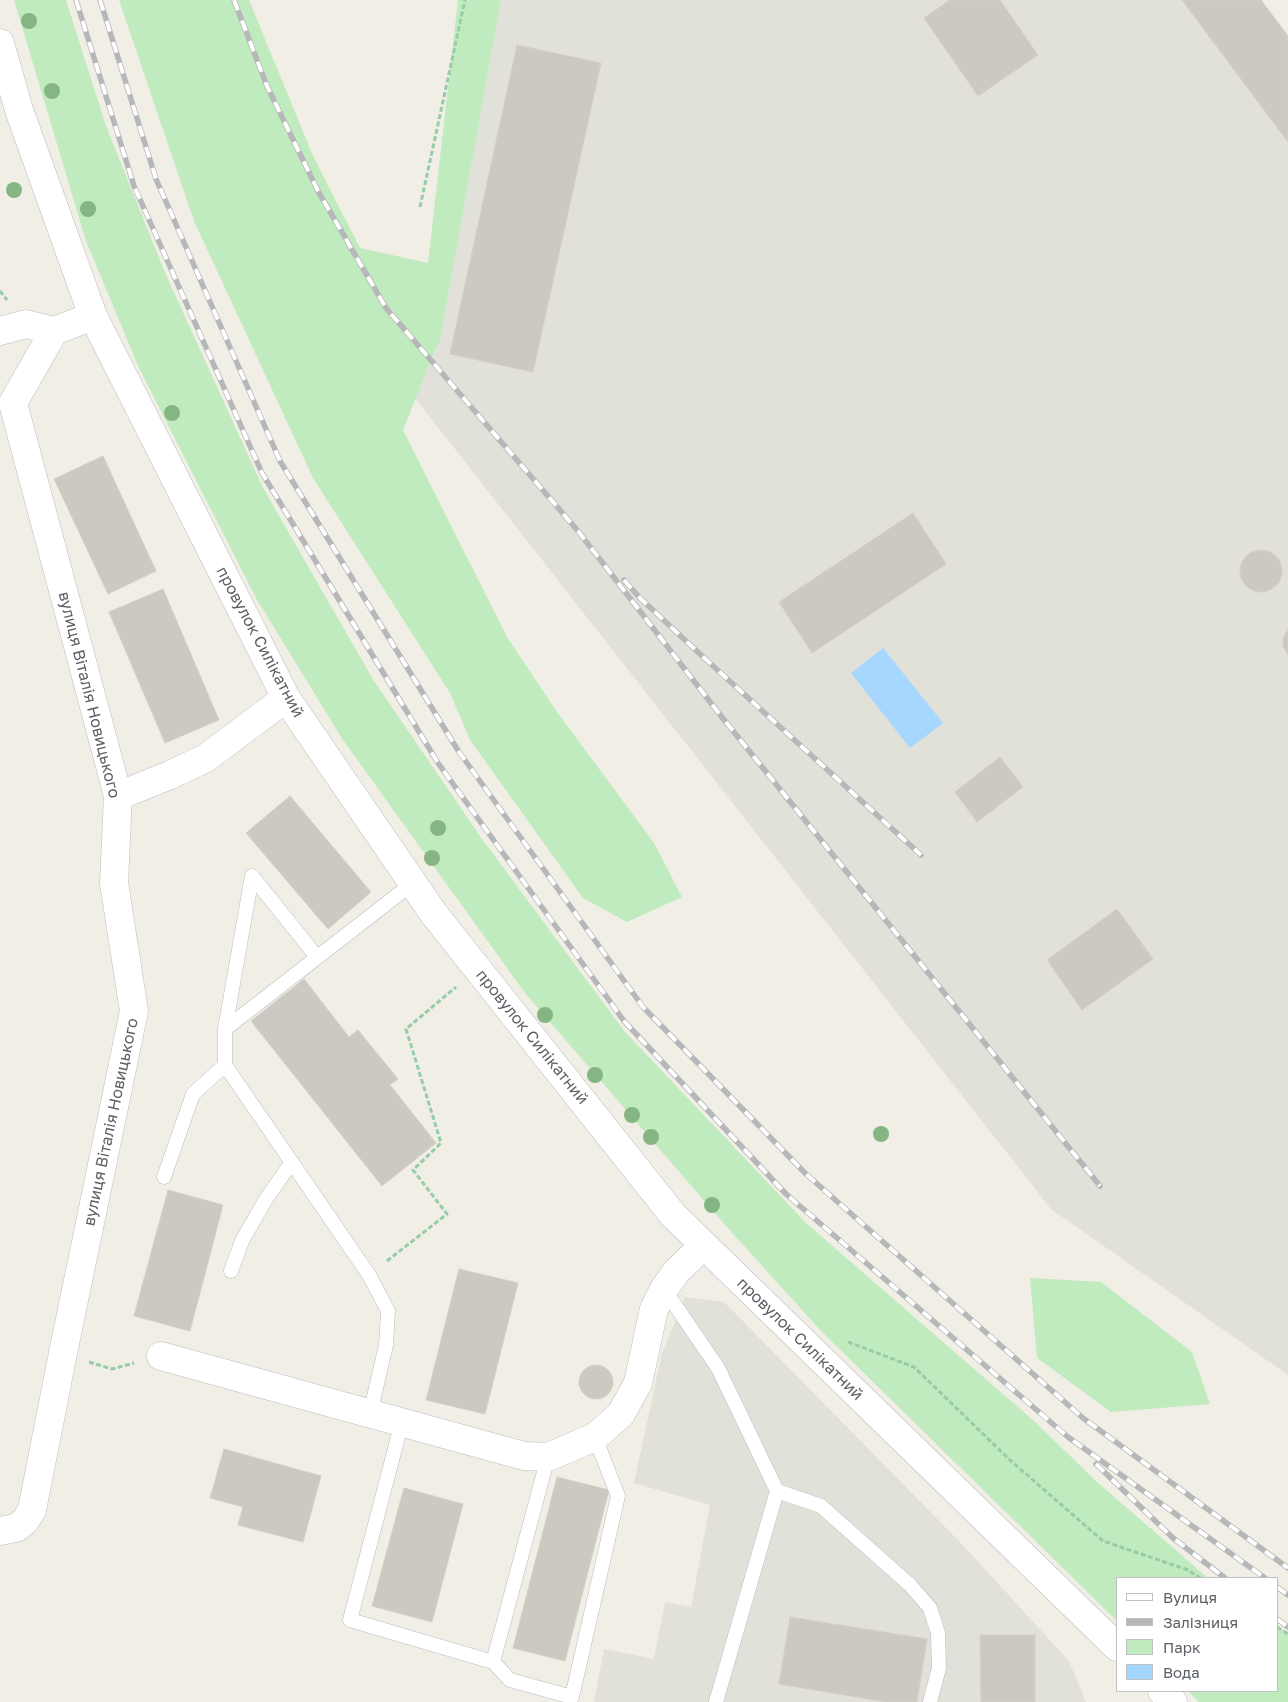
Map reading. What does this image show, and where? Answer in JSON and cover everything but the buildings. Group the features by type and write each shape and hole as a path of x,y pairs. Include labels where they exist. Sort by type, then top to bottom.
{"street":[{"path":"0,43 19,110 93,316 54,331 26,324 0,331"},
{"name":"провулок Силікатний","path":"93,316 286,698 434,914 673,1214 1116,1646"},
{"name":"вулиця Віталія Новицького","path":"0,1531 16,1528 25,1521 32,1510 134,1011 114,883 118,796 6,396 54,331"},
{"path":"118,796 206,758 286,698"},
{"path":"161,1356 524,1456 548,1458 595,1436 621,1414 638,1383 654,1309 664,1289 677,1271 704,1245"},
{"path":"1163,1692 1173,1702"}],"lane":[{"path":"317,957 252,876 225,1029 225,1065 369,1275 388,1311 386,1345 370,1414"},
{"path":"225,1029 413,883"},
{"path":"164,1177 193,1094 225,1065"},
{"path":"231,1271 242,1241 266,1198 292,1162"},
{"path":"664,1289 718,1368 777,1491 716,1702"},
{"path":"402,1422 350,1620 492,1662 510,1680 572,1697 618,1496 595,1436"},
{"path":"492,1662 548,1458"},
{"path":"777,1491 821,1506 910,1585 930,1608 938,1633 939,1668 930,1702"}],"path":[{"path":"420,207 465,0"},
{"path":"369,1275 447,1214 413,1170 441,1143 406,1029 478,969"},
{"path":"840,1339 914,1367 1011,1461 1103,1541 1188,1570 1198,1577"},
{"path":"63,1353 112,1369 161,1356"}],"shaded area":[{"path":"501,0 1261,0 1288,36 1288,1375 1051,1209 415,398 440,340"},
{"path":"685,1297 724,1302 959,1541 1069,1661 1086,1702 594,1702 604,1649 654,1659 665,1602 691,1607 710,1505 634,1483 662,1353"}],"green space":[{"path":"14,0 66,0 106,126 166,275 263,488 374,681 482,839 625,1032 806,1223 1034,1421 1097,1482 1207,1577 1116,1577 1116,1620 822,1332 726,1226 525,993 343,740 256,598 139,368 86,241"},
{"path":"119,0 249,0 313,156 360,248 428,263 458,0 501,0 440,340 403,430 507,637 557,712 654,843 682,897 627,922 583,898 470,740 450,693 313,478 194,221"},
{"path":"1030,1278 1101,1282 1192,1352 1210,1404 1111,1412 1037,1358"},
{"path":"1278,1627 1288,1634 1288,1702 1199,1702 1189,1692 1278,1692"}],"water":[{"path":"883,648 943,723 910,748 851,673"}],"railway":[{"path":"76,0 134,186 262,473 438,763 624,1021 786,1194 1068,1437 1264,1577"},
{"path":"100,0 156,179 280,461 459,752 643,1007 806,1174 1083,1418 1288,1568"},
{"path":"234,0 267,86 318,191 386,308 578,531 721,716 1100,1186"},
{"path":"624,580 640,598 701,655 921,855"},
{"path":"1096,1464 1173,1538 1224,1577"},
{"path":"1278,1588 1288,1595"},
{"path":"1278,1620 1288,1627"}]}
